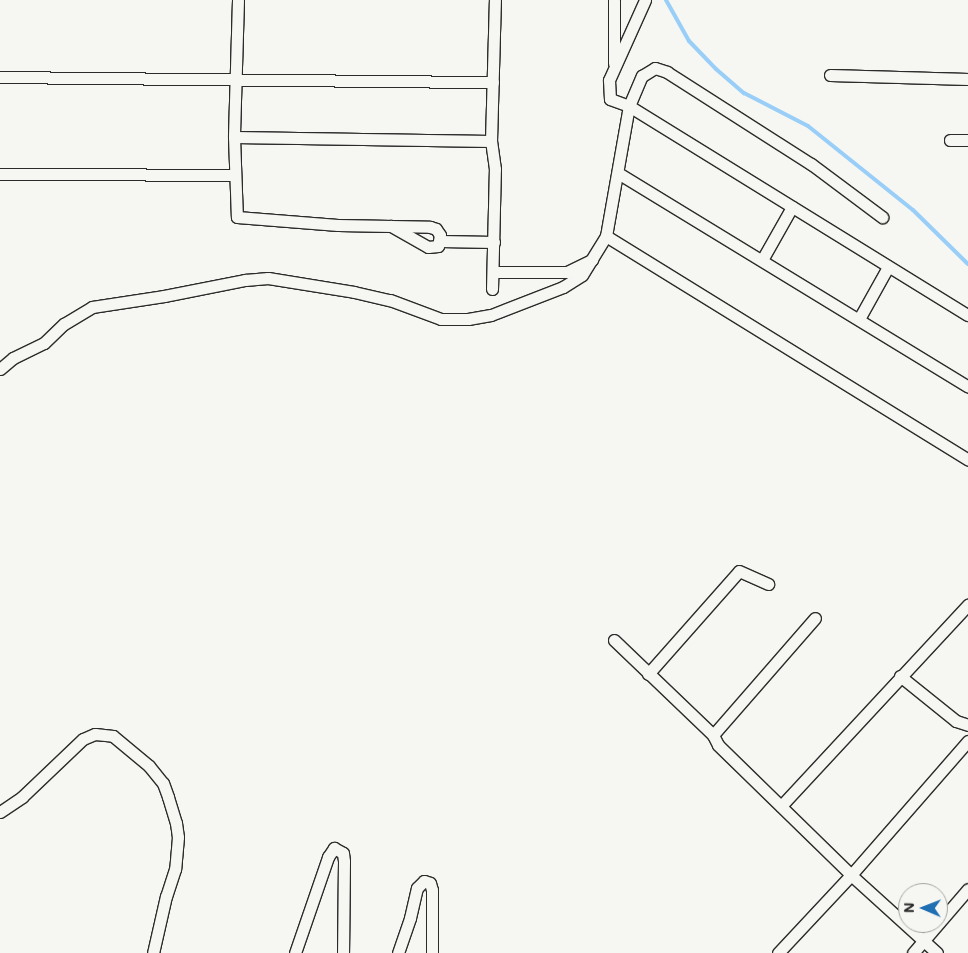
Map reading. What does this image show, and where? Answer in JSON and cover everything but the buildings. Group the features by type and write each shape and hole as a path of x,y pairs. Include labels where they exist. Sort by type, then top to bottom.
{"street":[{"path":"238,0 234,137 235,213 240,218 391,226 436,229 440,241 436,248 428,247 391,226"},
{"path":"492,289 495,169 491,141 494,0"},
{"path":"614,0 614,68"},
{"path":"645,0 609,80 610,99 628,106 968,315"},
{"path":"0,369 13,358 44,343 78,313 107,303 164,296 245,280 268,278 354,292 390,300 441,319 468,319 500,312 563,287 582,276 606,236 628,106 642,76 649,70 660,68 811,164 882,217"},
{"path":"830,76 968,79"},
{"path":"0,77 493,82"},
{"path":"234,137 491,141"},
{"path":"950,140 968,140"},
{"path":"618,173 968,387"},
{"path":"0,174 234,175"},
{"path":"762,260 792,207"},
{"path":"606,236 968,460"},
{"path":"440,241 494,242"},
{"path":"493,272 567,272 592,260"},
{"path":"859,319 888,267"},
{"path":"648,674 739,571 768,584"},
{"path":"781,806 968,605"},
{"path":"713,735 815,618"},
{"path":"614,640 713,735 718,745 851,875 937,953"},
{"path":"900,676 956,721 968,725"},
{"path":"778,953 851,875 968,742 956,721"},
{"path":"0,812 22,797 83,739 96,734 113,736 150,766 163,783 176,823 178,837 175,869 166,896 153,953"},
{"path":"296,953 328,857 334,848 343,853 344,861 343,953"},
{"path":"398,953 410,918 417,888 424,881 430,883 432,890 432,953"},
{"path":"913,953 968,889"}],"waterway":[{"path":"666,0 689,41 716,69 744,93 808,126 913,210 968,264"}]}
